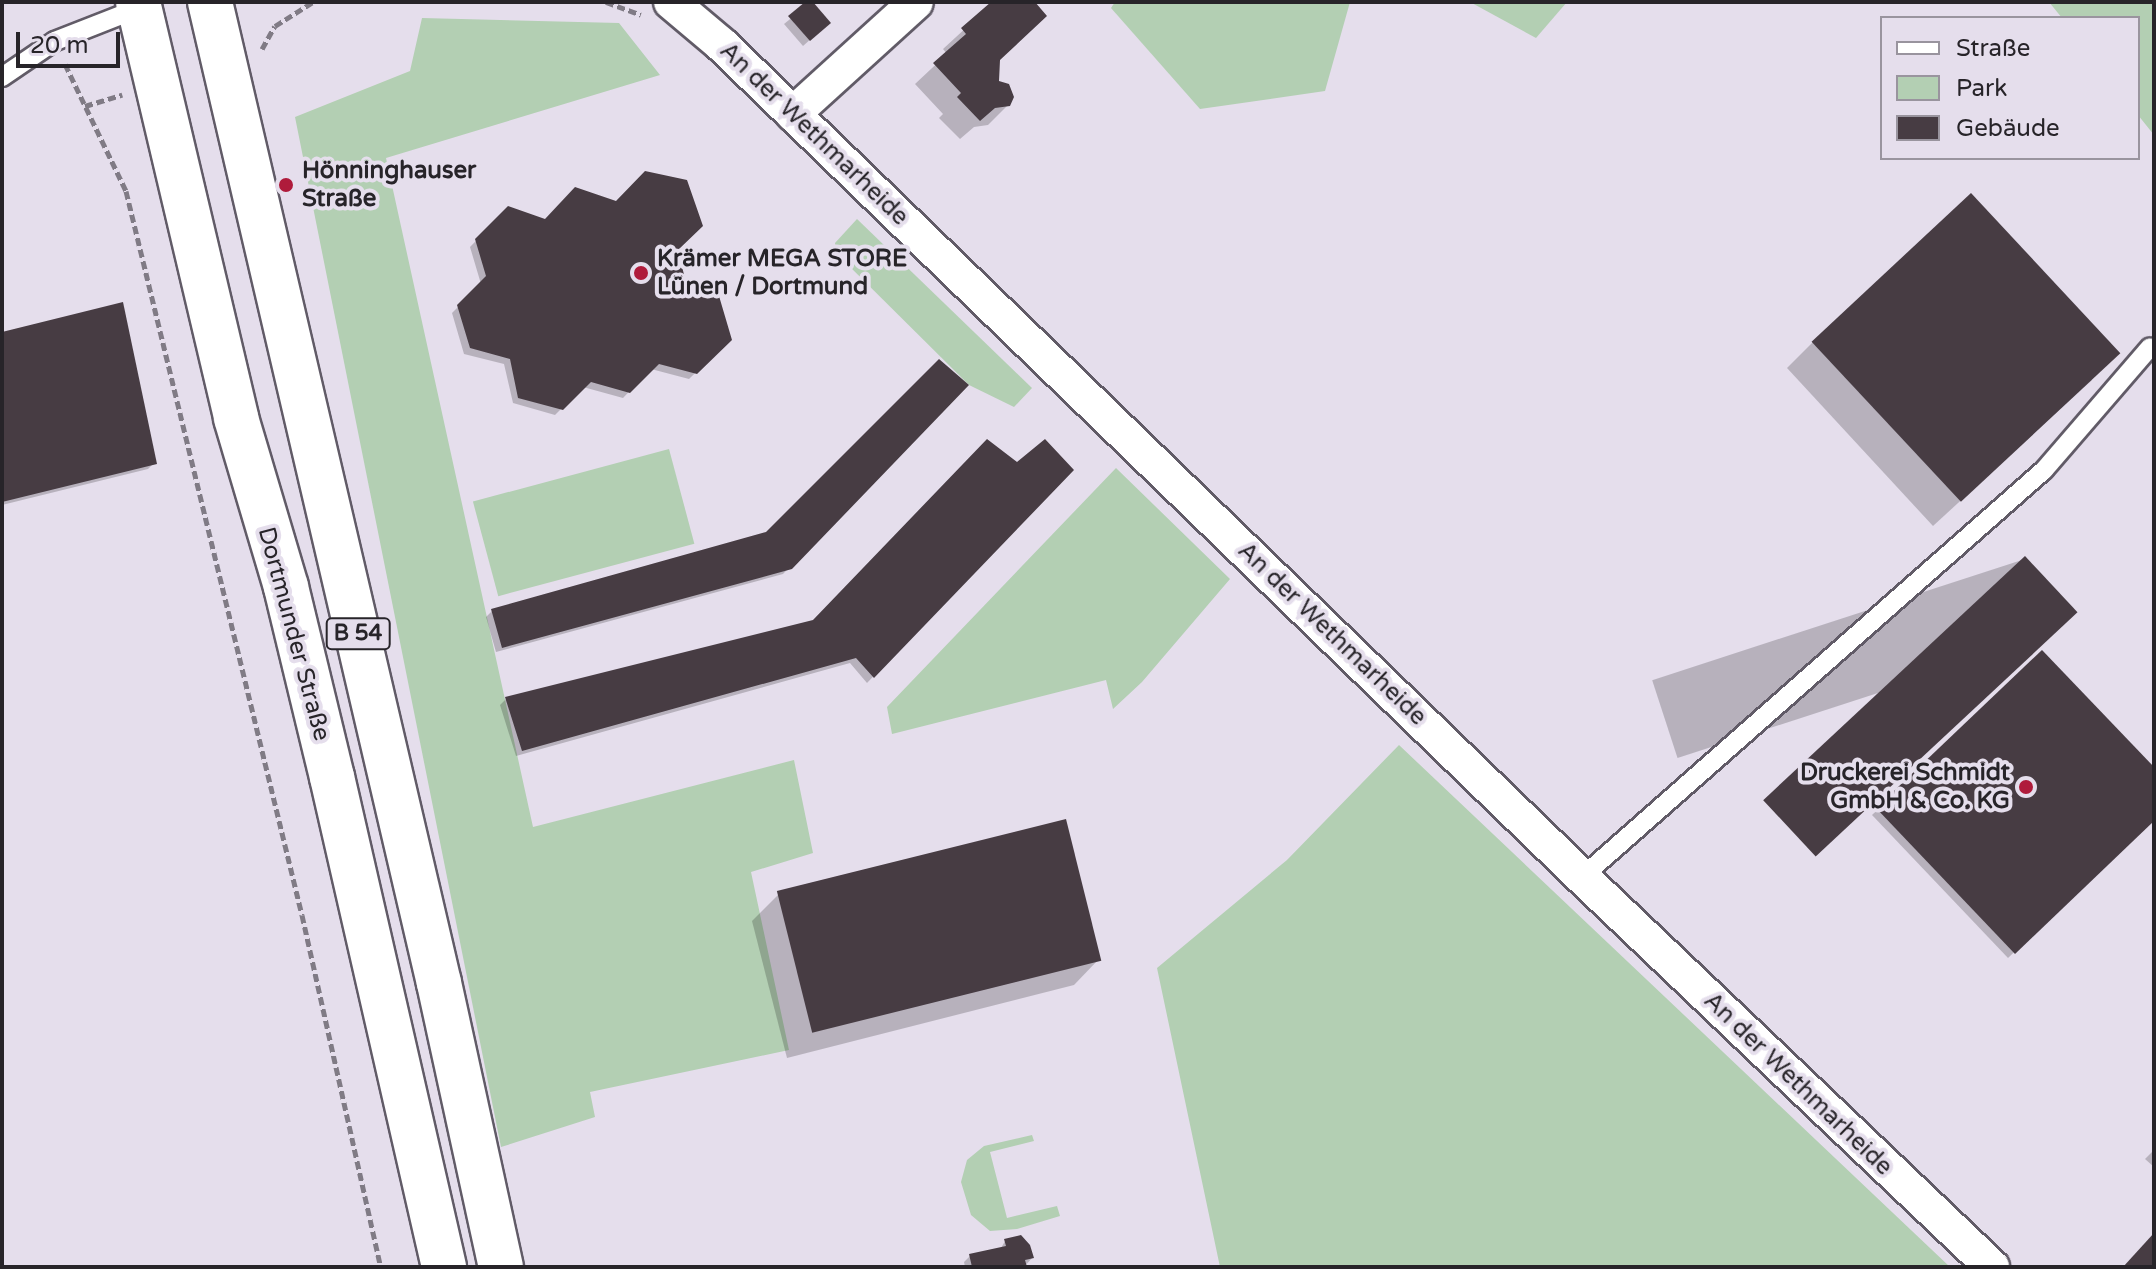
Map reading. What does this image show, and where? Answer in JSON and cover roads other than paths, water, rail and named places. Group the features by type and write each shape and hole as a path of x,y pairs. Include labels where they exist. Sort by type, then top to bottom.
{"main road":[{"name":"B 54","path":"210,2 439,983 501,1267"},
{"name":"Dortmunder Straße","path":"145,4 236,418 286,587 444,1267"}],"street":[{"name":"An der Wethmarheide","path":"671,2 793,114 1582,877 1992,1267"},
{"path":"793,114 916,2"}],"lane":[{"path":"2,77 55,41 145,4"},
{"path":"1582,877 2044,470 2150,347"}],"place":[{"name":"Hönninghauser Straße","path":"286,185"},
{"name":"Krämer MEGA STORE Lünen / Dortmund","path":"641,273"},
{"name":"Druckerei Schmidt GmbH & Co. KG","path":"2026,787"}]}
